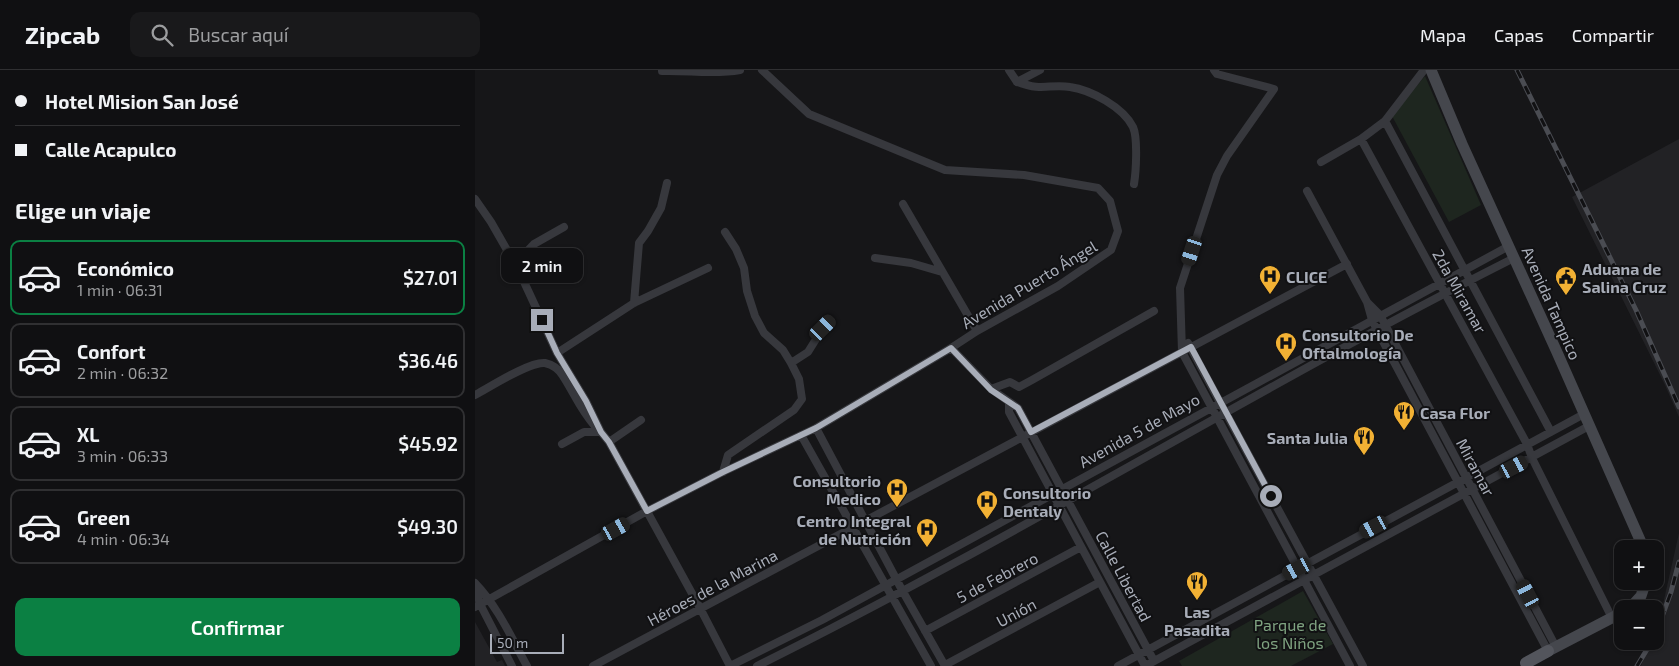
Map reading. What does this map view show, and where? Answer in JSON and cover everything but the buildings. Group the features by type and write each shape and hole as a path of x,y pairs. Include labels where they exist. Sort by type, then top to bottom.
{"main road":[{"name":"Avenida Tampico","path":"1431,70 1462,144 1640,540"},
{"path":"1523,665 1612,618"}],"street":[{"path":"662,71 707,73 740,70"},
{"name":"Avenida Puerto Ángel","path":"477,606 647,511 723,472 816,428 977,331 1058,286 1111,250 1118,231 1110,201 1097,188 1025,175 945,170 809,114 762,70"},
{"path":"1009,70 1017,82 1036,87 1069,86 1103,99 1126,117 1133,128 1136,167 1134,184"},
{"path":"1017,82 1040,70"},
{"path":"1214,70 1217,74 1274,89 1227,156 1217,175 1180,288 1182,352 1215,417 1350,666"},
{"path":"1321,162 1361,139 1385,121 1424,70"},
{"path":"1385,121 1551,432"},
{"name":"2da Miramar","path":"1361,139 1527,444 1532,458"},
{"path":"634,303 639,243 648,232 661,208 667,183"},
{"name":"Miramar","path":"1307,190 1367,302 1377,330 1458,482 1552,649"},
{"path":"475,199 491,222 515,264 557,353 586,401 601,432"},
{"path":"903,204 977,331"},
{"path":"515,264 534,244 565,227"},
{"path":"723,472 727,455 794,410 802,399 799,378 791,363 783,350 764,333 755,316 747,291 744,268 736,249 725,232"},
{"name":"Avenida 5 de Mayo","path":"730,666 822,620 1210,407 1509,246"},
{"path":"875,258 911,263 943,272"},
{"name":"Avenida 5 de Mayo","path":"757,666 828,631 1059,505 1215,417 1514,258"},
{"name":"Héroes de la Marina","path":"593,666 1347,264"},
{"path":"557,353 634,303 708,268"},
{"name":"Miramar","path":"1367,302 1380,315 1466,477 1552,649"},
{"path":"991,390 1010,382 1019,386 1032,380 1154,311"},
{"path":"791,363 807,352 823,328 831,321"},
{"path":"1182,335 1191,347 1363,666"},
{"name":"Calle Libertad","path":"951,348 991,390 1018,408 1154,661"},
{"path":"475,395 528,367 543,363 556,367 563,375 583,413 609,442 730,666"},
{"name":"Calle Libertad","path":"1009,403 1009,412 1145,666"},
{"path":"1118,666 1584,414"},
{"path":"609,442 641,420"},
{"path":"1145,666 1589,426"},
{"path":"816,428 902,590 945,666"},
{"path":"562,444 584,432 601,432"},
{"path":"801,435 931,666"},
{"path":"1532,458 1612,618"},
{"name":"5 de Febrero","path":"925,631 1081,547"},
{"name":"Unión","path":"945,666 1100,582"},
{"path":"475,583 489,598 527,666"},
{"path":"475,587 477,606 512,666"},
{"path":"822,620 828,631"}],"shaded area":[{"path":"1679,139 1679,417 1572,197"},
{"path":"1679,533 1679,666 1641,666 1647,650 1664,650 1664,600"},
{"path":"475,622 497,662 502,660 505,666 475,666"}],"green space":[{"path":"1425,76 1481,205 1449,222 1392,116"},
{"name":"Parque de los Niños","path":"1303,591 1333,644 1291,666 1182,666 1179,661"}],"railway":[{"path":"1517,70 1636,310 1679,407"},
{"path":"1664,611 1679,562"},
{"path":"1637,666 1647,650"}],"place":[{"name":"CLICE","path":"1270,295"},
{"name":"Aduana de Salina Cruz","path":"1566,296"},
{"name":"Consultorio De Oftalmología","path":"1286,362"},
{"name":"Casa Flor","path":"1404,431"},
{"name":"Santa Julia","path":"1364,456"},
{"name":"Consultorio Medico","path":"897,508"},
{"name":"Consultorio Dentaly","path":"987,520"},
{"name":"Centro Integral de Nutrición","path":"927,548"},
{"name":"Las Pasadita","path":"1197,601"}],"route":[{"path":"542,320 557,353 647,511 723,472 816,428 951,348 991,390 1018,408 1031,432 1191,347 1271,496"}]}
